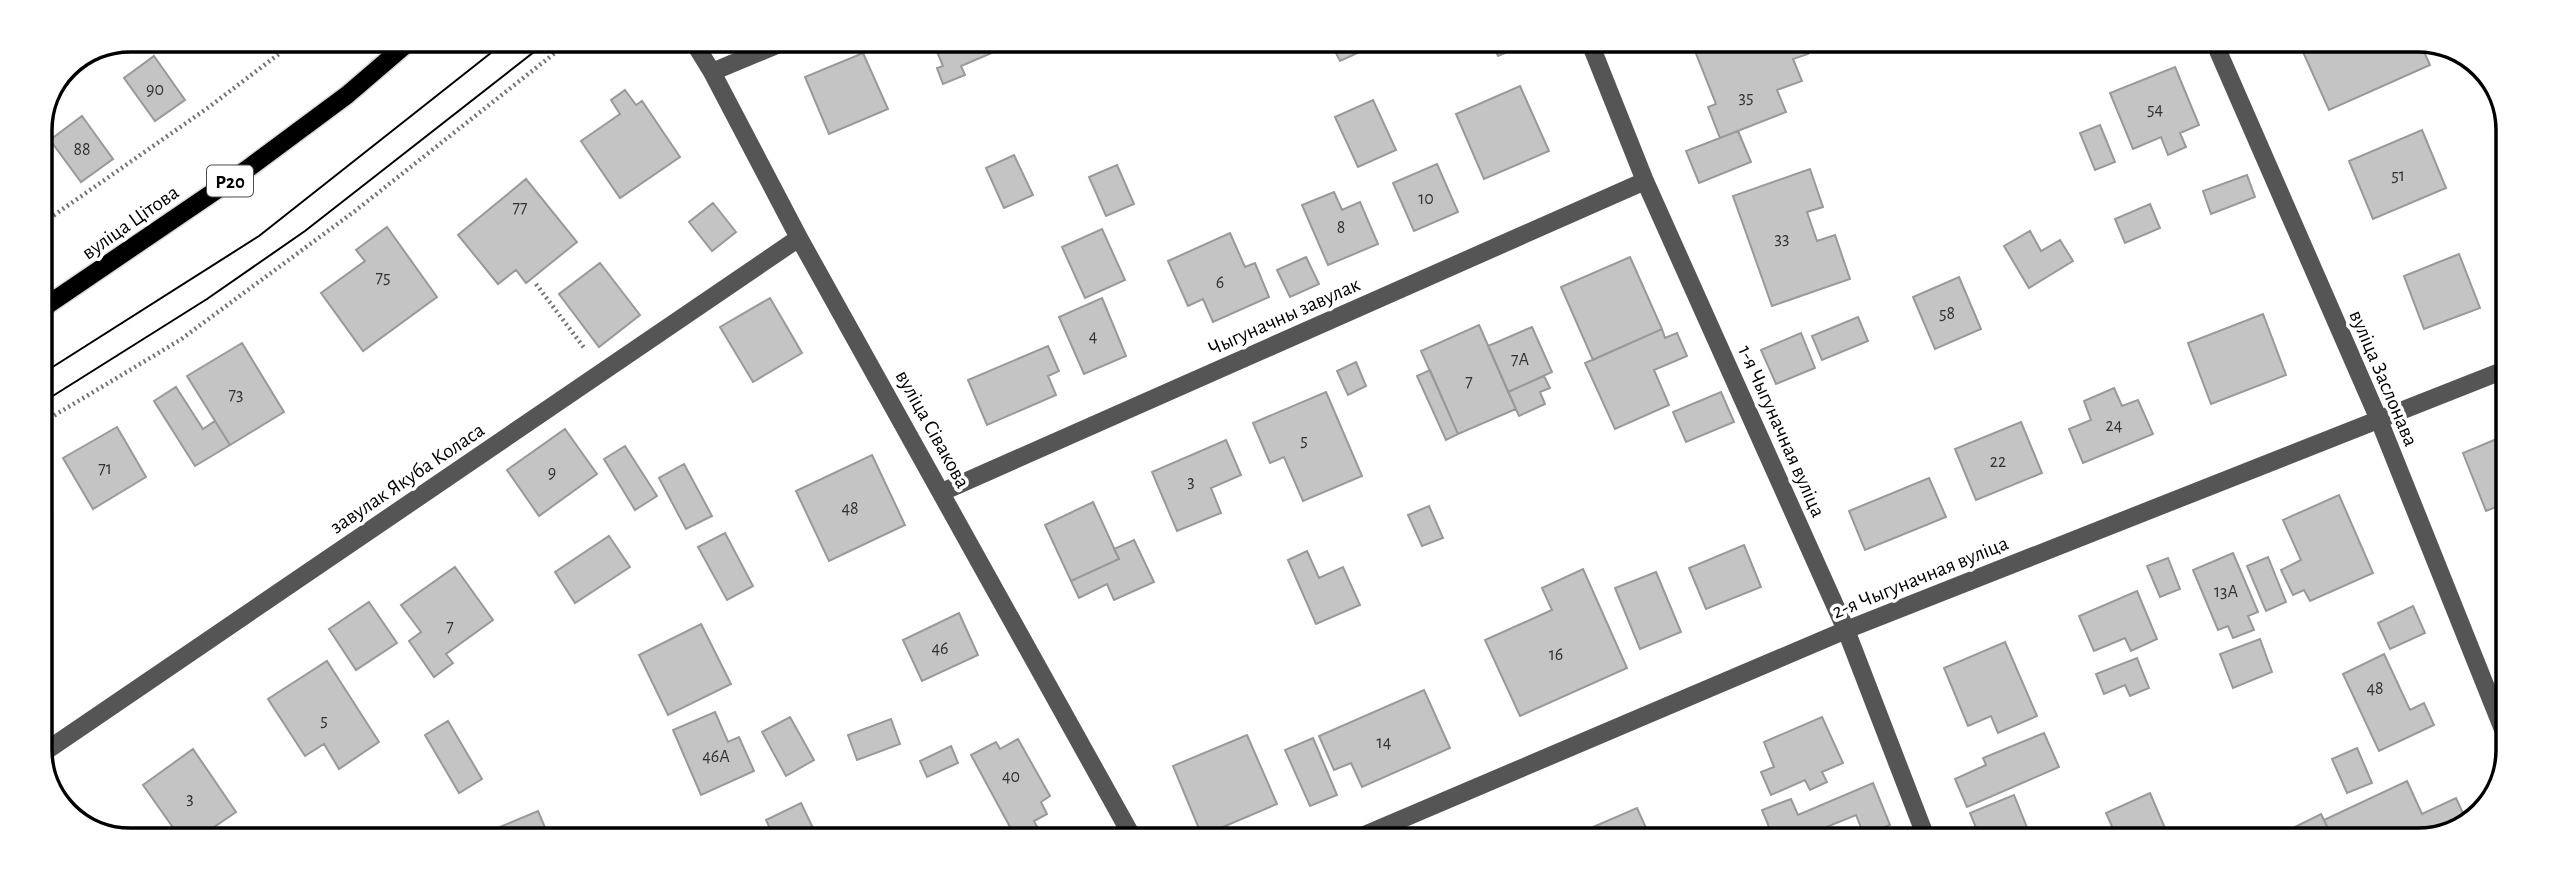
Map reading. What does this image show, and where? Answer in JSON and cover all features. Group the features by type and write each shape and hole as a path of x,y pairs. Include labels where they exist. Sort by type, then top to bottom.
{"main road":[{"name":"вуліца Цітова","path":"53,301 246,170 346,96 396,53"}],"street":[{"name":"вуліца Сівакова","path":"700,53 799,238 1127,828"},
{"path":"712,72 756,53"},
{"name":"1-я Чыгуначная вуліца","path":"1594,53 1645,181 1846,630 1922,828"},
{"name":"вуліца Заслонава","path":"2219,53 2379,420 2496,712"},
{"name":"Чыгуначны завулак","path":"942,492 1645,181"},
{"name":"завулак Якуба Коласа","path":"53,746 799,238"},
{"name":"2-я Чыгуначная вуліца","path":"1381,828 1846,630 2496,373"}],"path":[{"path":"53,216 209,107 280,53"},
{"path":"53,416 180,340 355,211 555,53"},
{"path":"536,284 602,372"}],"building":[{"path":"863,53 888,109 829,134 805,77"},
{"path":"938,53 992,53 961,66 965,75 943,84 937,68 943,66"},
{"path":"1336,53 1358,53 1340,61"},
{"path":"1696,53 1808,53 1793,59 1802,81 1777,90 1786,112 1720,138 1708,107 1716,104"},
{"path":"2303,53 2425,53 2430,65 2329,110"},
{"path":"154,56 185,100 155,121 124,78"},
{"path":"2175,67 2199,125 2180,133 2186,147 2168,155 2161,137 2133,149 2110,93"},
{"path":"1520,86 1549,151 1484,179 1456,114"},
{"path":"625,90 636,105 642,101 680,157 620,198 581,141 620,114 611,100"},
{"path":"1373,100 1396,150 1358,167 1335,117"},
{"path":"82,116 113,159 81,182 53,144 53,138"},
{"path":"2100,125 2115,162 2095,170 2080,133"},
{"path":"2422,130 2446,188 2373,219 2349,161"},
{"path":"1738,131 1751,162 1699,183 1686,151"},
{"path":"1014,155 1033,195 1004,208 986,168"},
{"path":"1437,164 1458,212 1414,231 1393,183"},
{"path":"1117,165 1134,204 1106,216 1089,177"},
{"path":"1810,169 1823,207 1807,212 1817,241 1835,235 1850,279 1772,306 1733,196"},
{"path":"2247,175 2255,197 2211,214 2203,191"},
{"path":"526,179 577,242 526,283 516,270 498,284 458,235"},
{"path":"1334,192 1342,210 1360,202 1378,244 1328,265 1302,205"},
{"path":"713,203 736,232 712,251 689,222"},
{"path":"2150,204 2160,228 2125,243 2115,219"},
{"path":"387,227 437,297 363,351 321,293 365,261 356,250"},
{"path":"1102,229 1125,280 1085,298 1062,247"},
{"path":"2030,231 2041,251 2060,240 2073,261 2029,288 2004,246"},
{"path":"1230,233 1245,267 1255,263 1269,297 1213,322 1203,299 1188,306 1168,261"},
{"path":"2459,254 2480,308 2424,329 2404,276"},
{"path":"1306,257 1319,284 1290,297 1277,270"},
{"path":"1630,257 1662,329 1593,360 1561,287"},
{"path":"600,263 640,315 599,347 559,294"},
{"path":"1959,277 1981,329 1935,349 1913,297"},
{"path":"770,298 802,353 753,382 720,327"},
{"path":"1102,298 1126,356 1084,374 1059,317"},
{"path":"2263,314 2286,375 2211,404 2188,343"},
{"path":"1858,317 1868,341 1822,360 1812,336"},
{"path":"1479,325 1516,409 1458,434 1421,351"},
{"path":"1532,327 1552,372 1508,392 1488,346"},
{"path":"1662,329 1665,338 1677,333 1687,356 1654,370 1669,405 1615,429 1585,363"},
{"path":"1801,333 1815,368 1776,384 1761,350"},
{"path":"242,343 284,412 230,445 187,376"},
{"path":"1048,346 1059,371 1048,376 1056,395 987,425 968,380"},
{"path":"1356,362 1366,386 1348,395 1337,371"},
{"path":"1430,370 1458,434 1446,440 1417,376"},
{"path":"1544,376 1550,388 1540,392 1545,404 1519,416 1508,392"},
{"path":"176,387 203,429 215,421 230,445 195,466 154,401"},
{"path":"2114,388 2122,406 2138,400 2153,434 2083,463 2069,429 2091,420 2084,401"},
{"path":"1326,392 1362,476 1303,501 1284,457 1270,463 1253,423"},
{"path":"1721,392 1734,422 1686,442 1673,412"},
{"path":"2021,422 2042,473 1976,500 1955,449"},
{"path":"117,427 146,477 93,509 63,458"},
{"path":"565,429 597,474 539,516 507,470"},
{"path":"2496,439 2496,507 2486,511 2463,453"},
{"path":"1226,440 1241,475 1211,488 1221,513 1177,531 1152,472"},
{"path":"625,446 657,496 635,510 604,459"},
{"path":"872,455 905,525 829,561 796,491"},
{"path":"684,464 712,516 686,529 659,478"},
{"path":"1929,478 1946,517 1865,550 1849,511"},
{"path":"2339,495 2373,573 2310,601 2304,590 2293,595 2281,570 2301,560 2283,520"},
{"path":"1093,502 1119,559 1071,581 1045,525"},
{"path":"1429,506 1443,538 1422,546 1408,515"},
{"path":"725,533 753,586 727,600 698,547"},
{"path":"609,536 630,567 575,603 555,572"},
{"path":"1134,540 1154,582 1114,600 1107,584 1079,598 1071,581 1119,559 1114,549"},
{"path":"1744,545 1761,587 1706,609 1689,568"},
{"path":"1307,551 1319,578 1343,567 1360,605 1316,624 1288,560"},
{"path":"2233,553 2258,612 2248,616 2254,630 2233,638 2228,626 2218,630 2193,570"},
{"path":"2268,557 2286,602 2266,611 2247,566"},
{"path":"2168,558 2180,589 2160,597 2147,566"},
{"path":"455,567 493,620 446,654 453,663 434,677 409,641 421,632 401,605"},
{"path":"1583,569 1627,668 1520,716 1485,640 1552,610 1542,588"},
{"path":"1656,572 1681,632 1640,649 1615,588"},
{"path":"2137,591 2157,639 2131,651 2125,638 2094,651 2079,616"},
{"path":"369,602 397,643 356,670 329,629"},
{"path":"2413,606 2425,633 2390,649 2378,623"},
{"path":"959,613 978,655 922,681 903,640"},
{"path":"701,624 731,684 668,715 639,655"},
{"path":"2260,639 2272,672 2233,688 2220,654"},
{"path":"2005,642 2037,716 1998,733 1991,716 1968,726 1944,668"},
{"path":"2384,654 2410,710 2424,703 2434,725 2379,751 2343,674"},
{"path":"2137,658 2149,688 2130,696 2125,685 2104,694 2096,674"},
{"path":"327,661 379,742 339,769 324,744 305,756 268,699"},
{"path":"1424,690 1450,748 1362,787 1351,763 1334,770 1319,736"},
{"path":"715,712 728,742 739,737 754,771 701,795 673,730"},
{"path":"790,717 814,760 786,776 762,732"},
{"path":"1822,717 1843,763 1822,772 1827,782 1810,790 1805,780 1771,795 1761,772 1774,767 1764,742"},
{"path":"891,719 900,744 857,760 848,735"},
{"path":"448,721 482,779 459,793 425,735"},
{"path":"2044,733 2059,767 1967,807 1955,779 1986,765 1983,758"},
{"path":"1247,735 1277,804 1221,828 1199,828 1173,766"},
{"path":"1313,738 1337,795 1310,806 1285,750"},
{"path":"1018,739 1050,796 1041,802 1047,814 1034,821 1038,828 1011,828 971,755 996,742 1000,749"},
{"path":"951,746 958,763 927,777 920,761"},
{"path":"2357,748 2372,783 2347,793 2332,759"},
{"path":"193,749 236,812 213,828 173,828 143,785"},
{"path":"2407,781 2422,814 2456,798 2463,814 2429,828 2328,828 2324,820"},
{"path":"1873,783 1890,825 1882,828 1861,828 1856,815 1824,828 1769,828 1762,810 1791,799 1798,815"},
{"path":"2150,793 2165,828 2113,828 2106,813"},
{"path":"2014,795 2027,828 1976,828 1970,813"},
{"path":"801,803 813,828 770,828 766,820"},
{"path":"1637,808 1646,828 1593,828"},
{"path":"538,811 545,828 497,828"},
{"path":"2321,814 2328,828 2296,828"}],"tram line":[{"path":"53,367 259,236 491,53"},
{"path":"53,396 207,299 305,231 533,53"}]}
